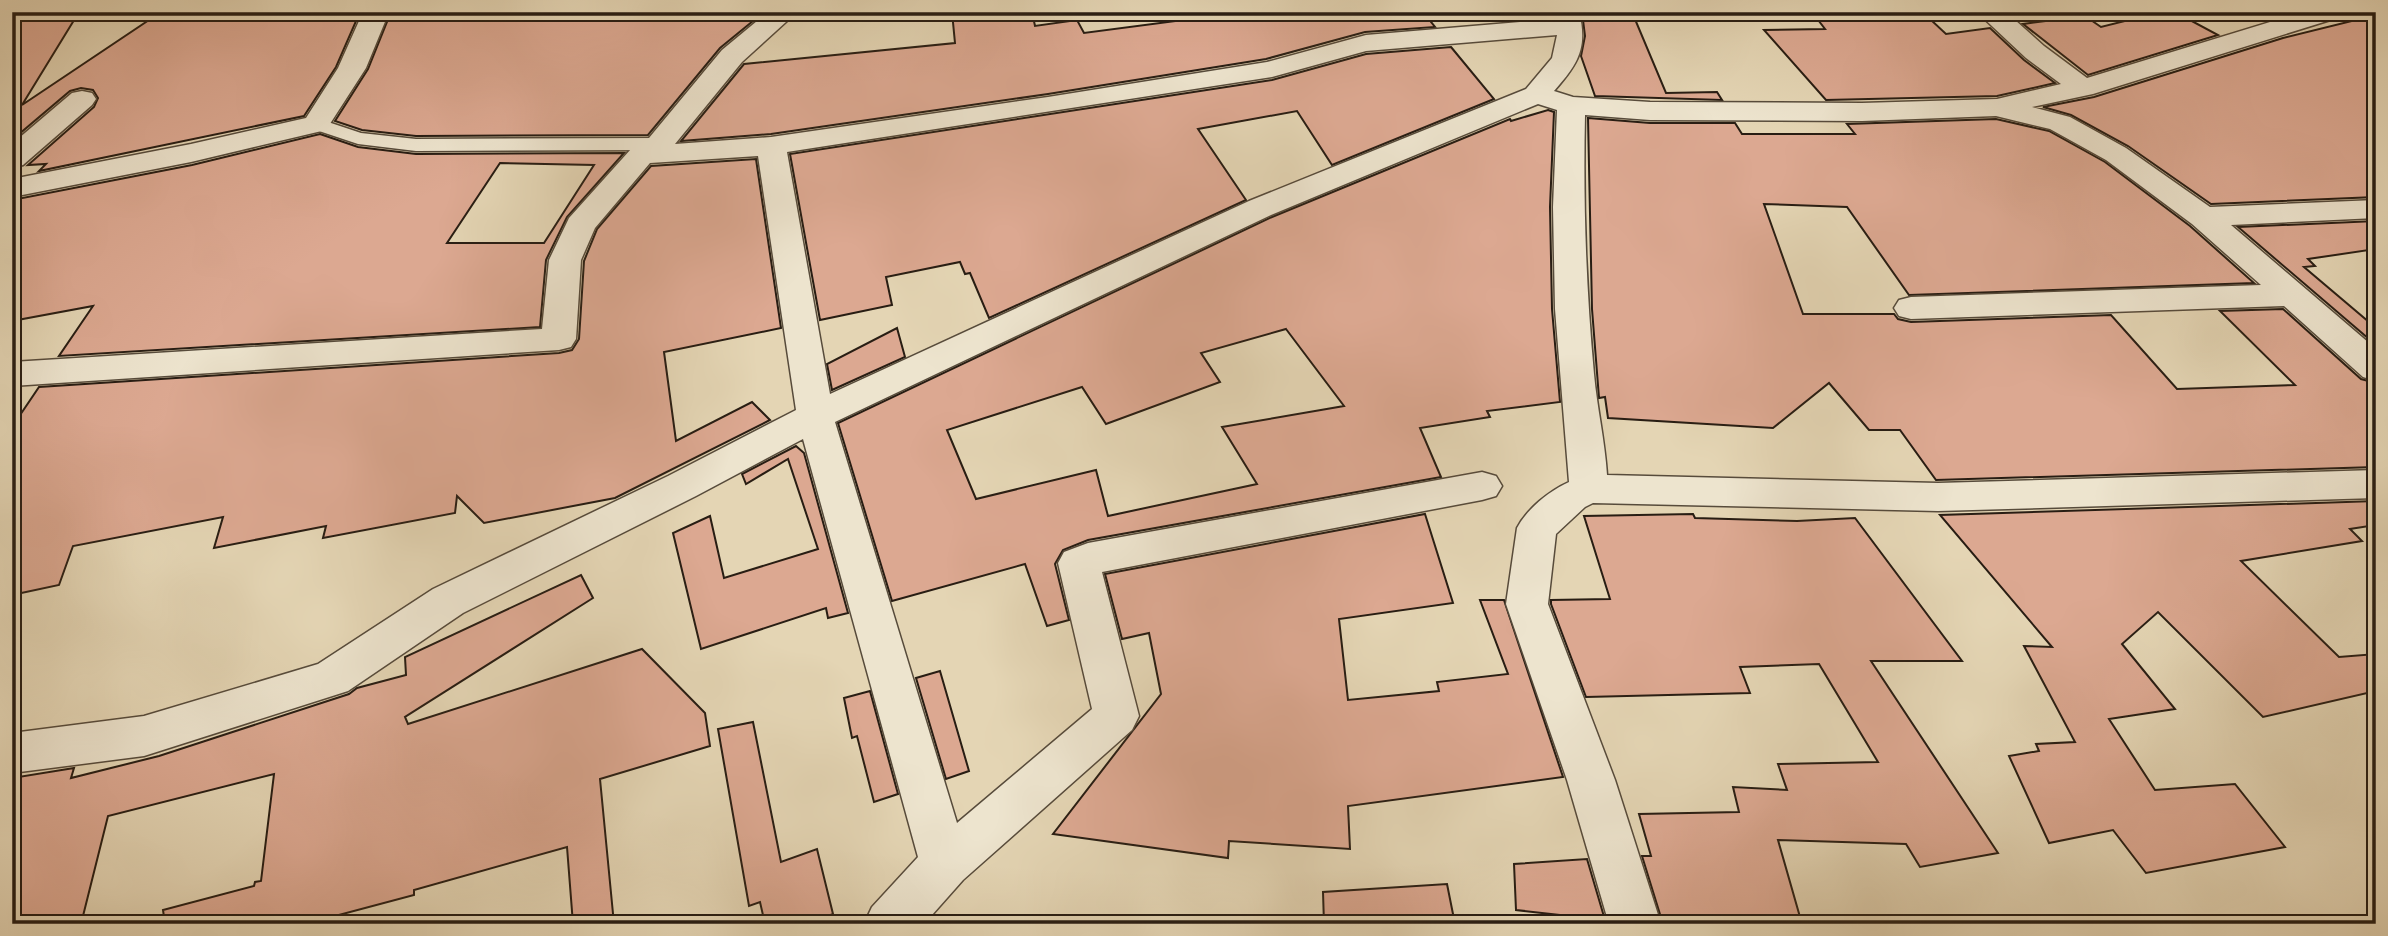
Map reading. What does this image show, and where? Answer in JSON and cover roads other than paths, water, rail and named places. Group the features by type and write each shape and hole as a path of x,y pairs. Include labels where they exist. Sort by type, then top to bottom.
{"street":[{"path":"12,188 191,153 316,124 352,68 376,12"},
{"path":"12,374 559,339 565,260 580,225 732,56 784,12"},
{"path":"1990,12 2035,52 2083,88"},
{"path":"12,753 144,736 332,678 448,601 682,486 815,416 1260,208 1554,100 1650,111 1848,112 1996,107 2083,88 2331,12"},
{"path":"650,150 771,146 1272,69 1311,56 1366,43 1568,19 1568,58 1554,100 1567,202 1576,380 1589,457 1588,489"},
{"path":"12,159 82,100"},
{"path":"1996,107 2060,123 2116,154 2203,217 2376,369"},
{"path":"771,146 815,416 945,864"},
{"path":"2203,217 2376,209"},
{"path":"1911,308 2291,295"},
{"path":"1635,924 1591,780 1528,604 1537,528 1571,498 1588,489 1938,497 2376,484"},
{"path":"890,924 945,864 1116,716 1079,563 1088,559 1482,486"}],"lane":[{"path":"316,124 358,138 416,145 650,150"}]}
